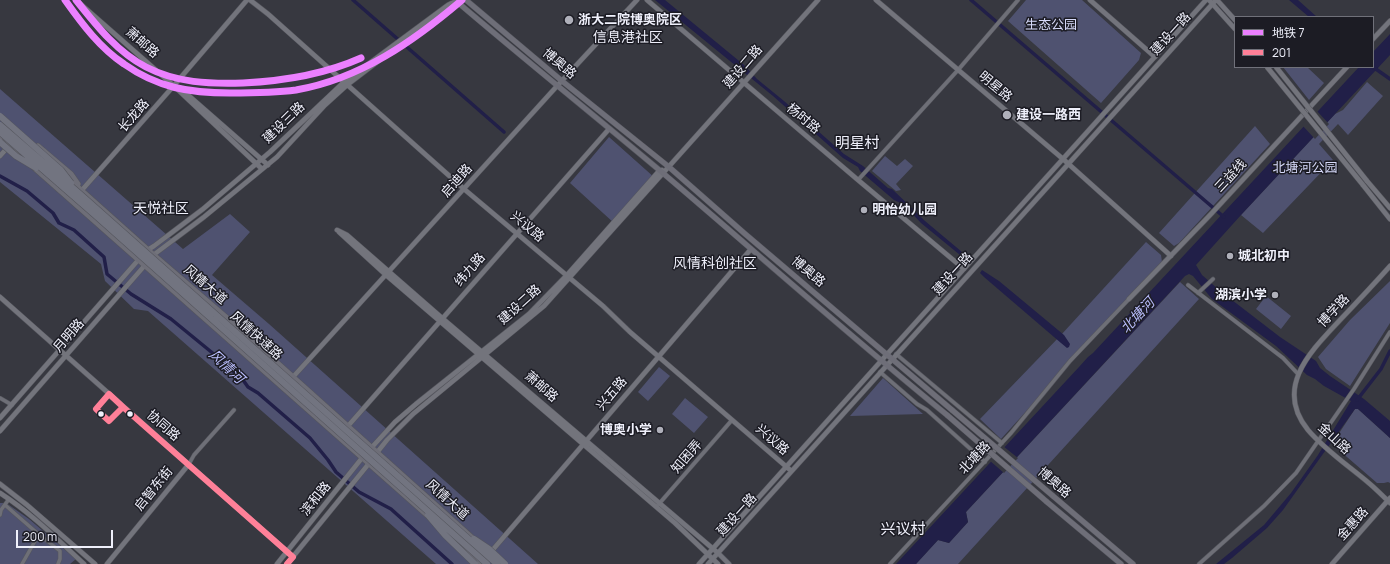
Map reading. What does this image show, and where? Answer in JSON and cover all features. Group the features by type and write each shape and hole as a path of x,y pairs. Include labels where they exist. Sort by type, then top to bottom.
{"highway":[{"path":"0,114 61,170 81,192"},
{"name":"风情快速路","path":"0,125 81,192 497,564"},
{"name":"风情快速路","path":"0,132 487,564"},
{"path":"0,142 16,156 49,176"},
{"path":"414,499 445,536 475,564"},
{"path":"452,524 489,549 505,564"}],"main road":[{"name":"博奥路","path":"457,0 1121,564"},
{"name":"博奥路","path":"466,0 562,81 669,167 744,234 1133,564"},
{"name":"风情大道","path":"0,120 293,377 502,564"},
{"name":"风情大道","path":"0,138 482,564"}],"street":[{"name":"萧邮路","path":"76,0 268,165"},
{"name":"萧邮路","path":"80,0 175,85 262,169"},
{"name":"长龙路","path":"81,192 248,0"},
{"name":"兴议路","path":"248,0 346,83 464,189 568,276 792,471"},
{"name":"建设三路","path":"148,249 203,209 261,160 285,139 328,96 448,5 457,0"},
{"name":"启迪路","path":"293,377 637,0"},
{"name":"杨时路","path":"648,0 746,81 858,180 964,269"},
{"name":"建设二路","path":"669,167 746,81 752,72 818,0"},
{"name":"明星路","path":"876,0 1063,159 1171,256"},
{"path":"858,180 958,70 1018,0"},
{"path":"1090,0 1155,57"},
{"name":"建设一路","path":"700,564 886,354 1101,118 1206,0"},
{"path":"1214,1 1234,19"},
{"path":"1214,1 1234,28"},
{"name":"建设一路","path":"708,564 1214,1"},
{"path":"1374,38 1390,21"},
{"path":"1269,68 1390,219"},
{"path":"1277,68 1390,208"},
{"name":"三益线","path":"1129,299 1220,205 1346,68"},
{"name":"建设三路","path":"154,255 268,165 346,83"},
{"name":"纬九路","path":"348,426 609,129"},
{"path":"0,156 9,146"},
{"path":"661,172 669,167"},
{"name":"建设二路","path":"377,453 387,440 413,414 529,314 568,276 661,172"},
{"path":"337,230 585,443 718,564"},
{"name":"月明路","path":"0,418 148,249"},
{"name":"兴五路","path":"490,552 751,249"},
{"name":"月明路","path":"0,431 154,255"},
{"name":"博学路","path":"1299,373 1309,354 1390,266"},
{"path":"1200,292 1212,280"},
{"path":"1188,285 1200,292 1283,358 1299,373"},
{"name":"协同路","path":"0,297 293,557"},
{"name":"北塘路","path":"890,564 1002,443 1070,361 1129,299"},
{"path":"1199,564 1264,506 1296,472 1320,441 1390,332"},
{"path":"896,354 1002,443"},
{"name":"建设二路","path":"371,447 395,422 416,404 482,355"},
{"path":"880,372 927,410 985,462"},
{"name":"金山路","path":"1299,373 1295,391 1297,410 1301,420 1308,430 1389,501"},
{"path":"0,398 12,405"},
{"name":"启智东街","path":"107,564 189,464 194,455 234,410"},
{"name":"知困弄","path":"656,507 732,420"},
{"path":"585,443 714,548 728,564"},
{"name":"滨和路","path":"277,564 371,447"},
{"name":"滨和路","path":"287,564 356,481 377,453"},
{"path":"0,484 27,505 95,564"},
{"path":"0,493 48,531 84,564"},
{"path":"0,515 4,505 9,499"},
{"name":"金惠路","path":"1332,564 1389,501"},
{"path":"4,505 60,551 60,559 58,564"},
{"path":"22,564 35,541 36,532"}],"green space":[{"name":"生态公园","path":"1026,0 1082,0 1141,53 1139,60 1101,103 1008,21"},
{"path":"1284,68 1308,68 1324,83 1309,100"},
{"name":"北塘河公园","path":"1367,82 1383,96 1348,135 1338,124 1319,144 1333,160 1263,233 1241,215 1335,114 1343,110"},
{"path":"0,89 183,249 230,214 250,232 212,275 538,564 436,564 148,311 134,309 105,281 101,264 0,182"},
{"path":"1255,126 1270,144 1179,243 1174,246 1159,233"},
{"path":"609,137 655,178 614,223 570,183"},
{"path":"885,156 897,166 905,159 913,166 896,184 901,190 896,191 872,171"},
{"path":"1146,242 1161,255 1162,262 1001,439 980,419 1061,335"},
{"path":"1390,281 1390,323 1350,386 1326,369 1318,357 1350,320"},
{"path":"1180,282 1199,299 958,564 916,564 938,540 949,543 968,522 966,512"},
{"path":"1266,296 1291,316 1281,329 1256,309"},
{"path":"659,367 670,376 648,401 638,392"},
{"path":"883,378 923,414 850,416"},
{"path":"685,398 708,417 694,433 672,414"},
{"path":"1355,409 1358,409 1390,438 1390,483 1377,483 1332,444"},
{"path":"0,503 6,503 29,519 76,559 70,564 0,564"}],"water":[{"path":"655,0 665,0 744,65 757,79 844,154 863,166 888,188 892,189 925,221 962,252 960,255 921,223 903,204 894,200 860,171 858,167 843,158 773,96"},
{"path":"1289,0 1298,0 1316,16 1308,16"},
{"name":"北塘河","path":"1390,34 1390,55 1196,265 1202,275 1219,290 1280,337 1316,361 1320,368 1364,399 1390,421 1390,438 1358,409 1355,409 1283,510 1267,528 1224,564 1216,564 1264,525 1291,493 1318,455 1351,401 1307,375 1276,346 1212,299 1193,276 1189,274 1185,276 966,512 968,522 949,543 938,540 916,564 896,564 1358,68 1374,68 1374,51"},
{"path":"982,270 999,281 1064,335 1070,344 1069,347 1067,348 984,277 980,273"}],"pier":[{"path":"1316,110 1329,124 1315,139 1302,125"},
{"path":"1003,446 1018,458 1004,473 989,460"}],"waterway":[{"path":"353,0 504,132"},
{"path":"971,0 1224,217"},
{"path":"1374,68 1390,79"},
{"name":"风情河","path":"0,176 27,191 53,213 59,223 74,230 104,257 107,274 131,294 171,319 215,355 243,380 248,387 258,393 310,438 336,472 359,492 391,509 452,564"},
{"path":"1357,400 1381,369 1390,351"}],"metro line":[{"name":"7","path":"65,0 99,43 124,64 149,79 162,84 175,88 215,93 296,90 320,85 342,77 364,68 405,44 462,0"},
{"name":"7","path":"76,0 116,46 135,61 158,72 181,79 206,83 273,81 318,73 361,58"}],"transit line":[{"name":"201","path":"109,394 123,407 109,421 96,409 109,394"},
{"name":"201","path":"123,407 293,557 287,564"}],"place":[{"name":"浙大二院博奥院区","path":"569,20"},
{"name":"建设一路西","path":"1007,115"},
{"name":"明怡幼儿园","path":"864,210"},
{"name":"城北初中","path":"1230,256"},
{"name":"湖滨小学","path":"1275,295"},
{"name":"博奥小学","path":"660,430"}],"district":[{"name":"信息港社区","path":"628,38"},
{"name":"明星村","path":"857,144"},
{"name":"天悦社区","path":"161,209"},
{"name":"风情科创社区","path":"715,264"},
{"name":"兴议村","path":"903,530"}]}
